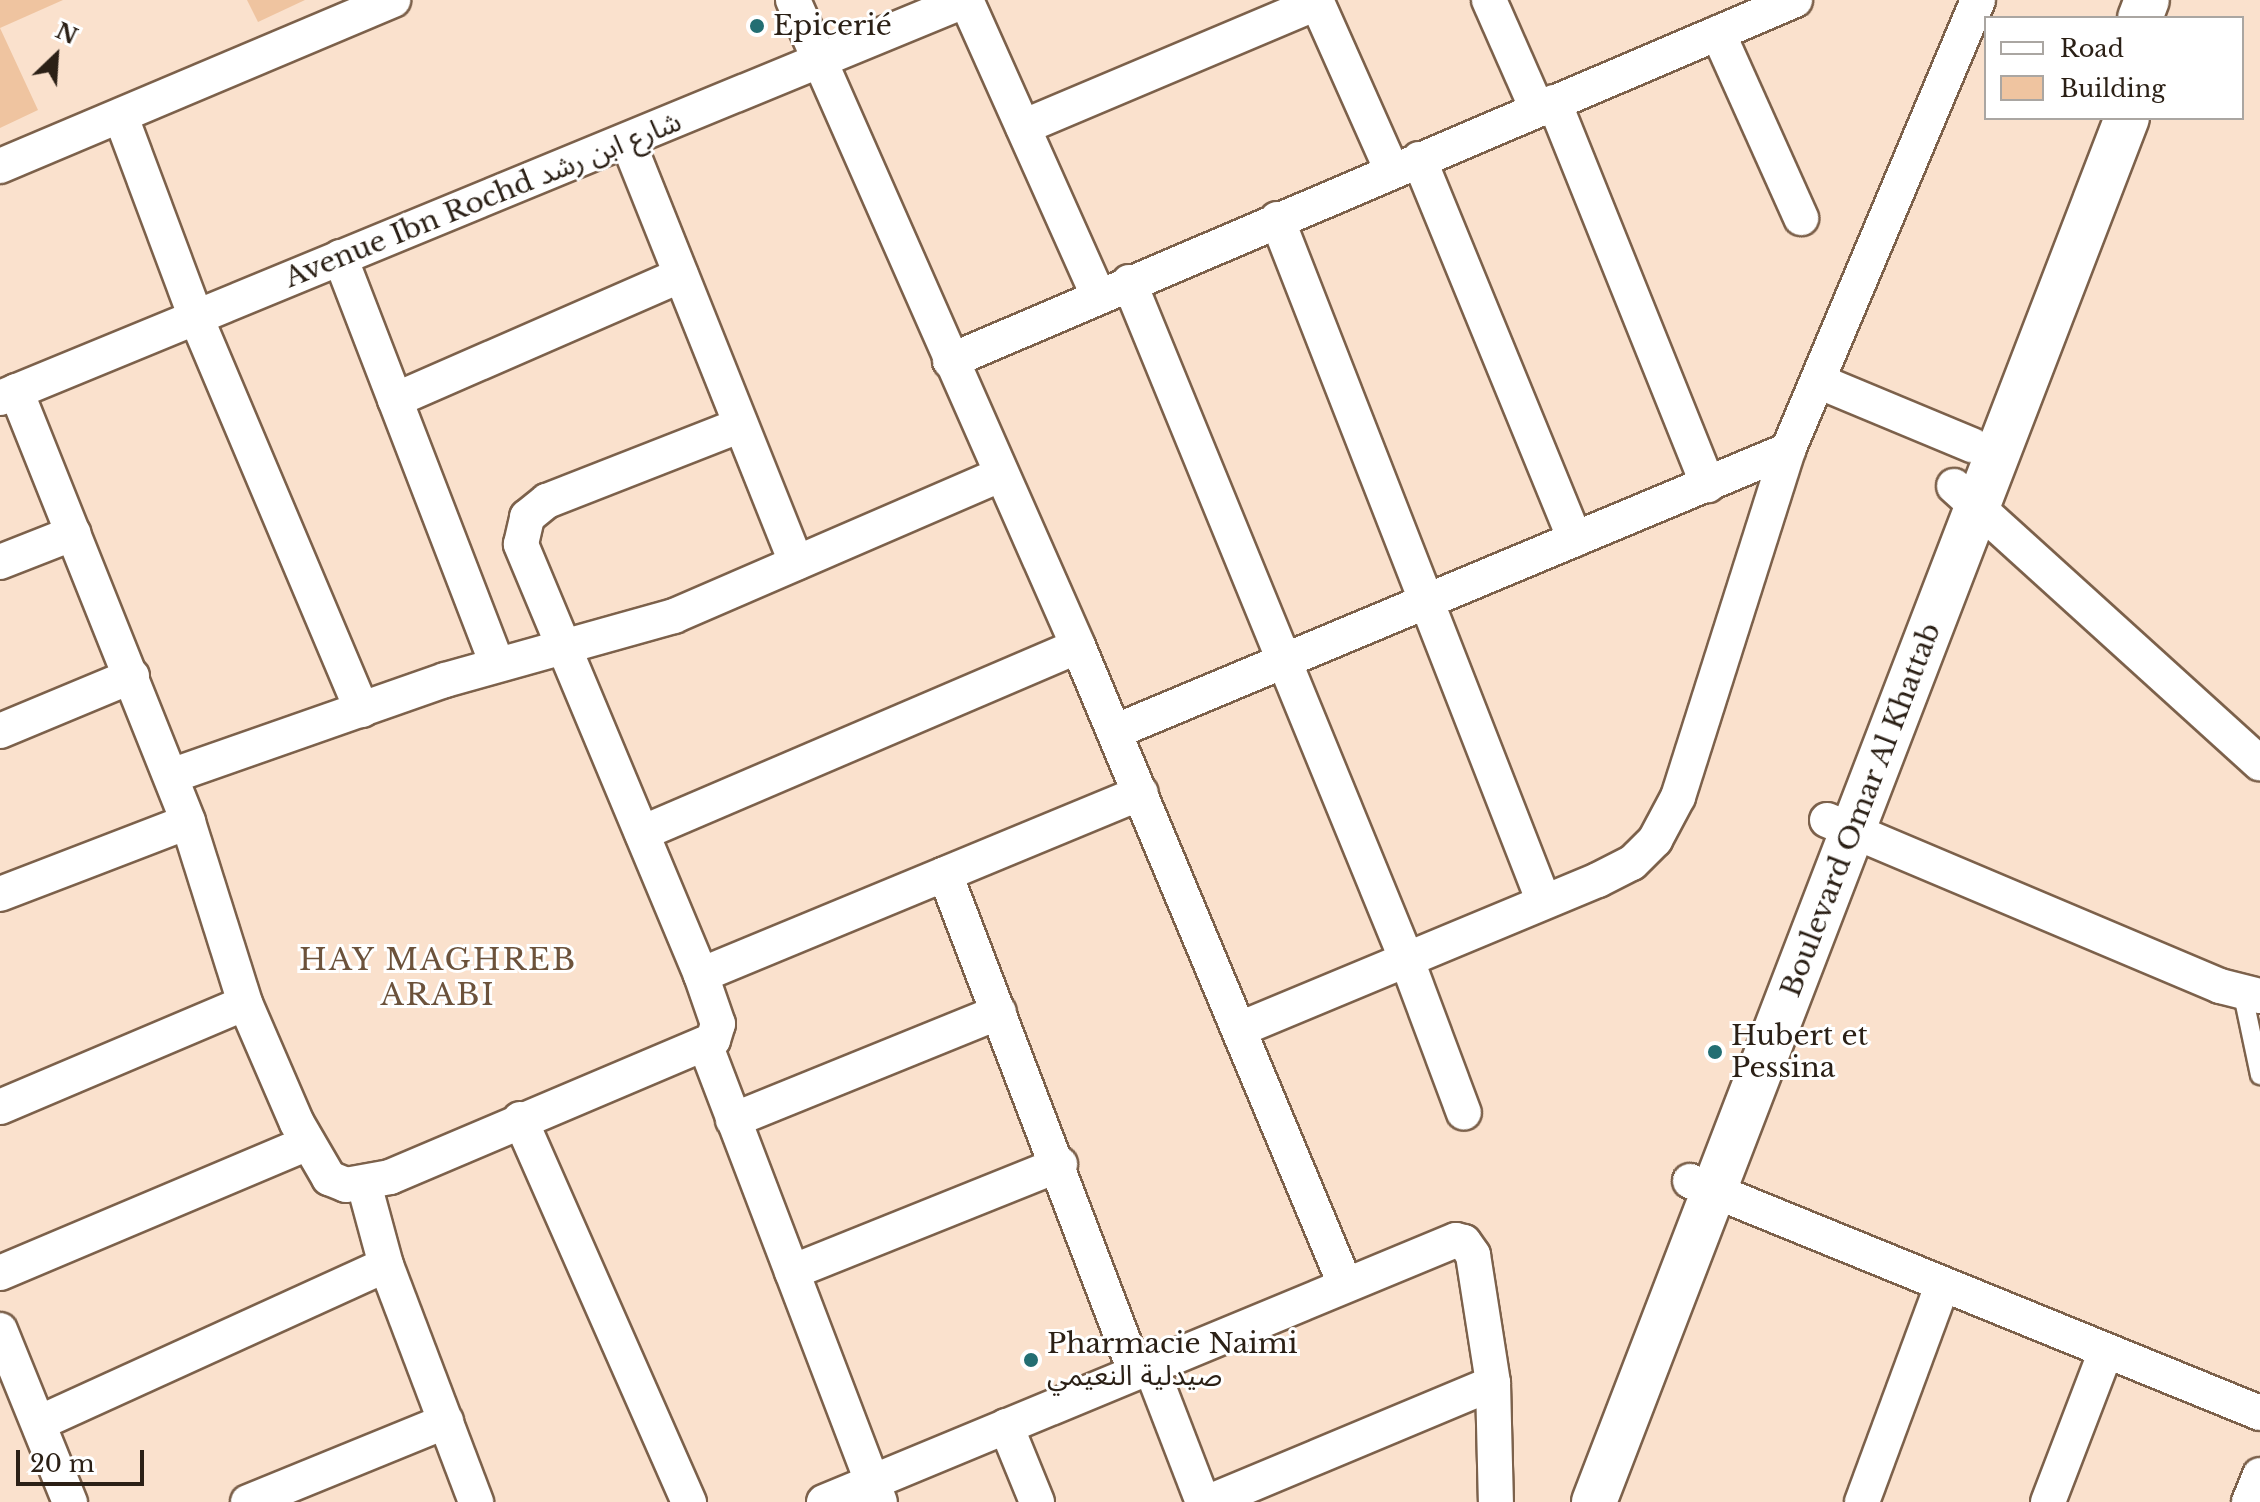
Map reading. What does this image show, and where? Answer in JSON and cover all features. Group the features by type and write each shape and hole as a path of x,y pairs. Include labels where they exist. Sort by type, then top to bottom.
{"street":[{"path":"0,166 393,0"},
{"path":"793,0 1078,646 1345,1284"},
{"path":"966,0 1098,295"},
{"name":"Avenue Ibn Rochd شارع ابن رشد","path":"8,395 195,315 820,64 966,0"},
{"path":"1489,0 1546,106 1708,485"},
{"path":"950,361 1098,295 1795,0"},
{"path":"1240,1029 1632,863 1667,821 1788,450 1978,0"},
{"path":"1023,127 1317,1 1405,165 1575,539"},
{"path":"1718,33 1801,218"},
{"path":"121,117 195,315 362,710"},
{"name":"Boulevard Omar Al Khattab","path":"1966,498 1972,445 2099,120"},
{"name":"Boulevard Omar Al Khattab","path":"1568,1502 1701,1186 1966,498 2126,120"},
{"path":"628,142 796,563"},
{"path":"1277,219 1430,599 1544,902"},
{"path":"340,257 497,664"},
{"path":"395,400 681,275"},
{"path":"1129,282 1406,958 1464,1113"},
{"path":"1818,381 1972,445"},
{"path":"8,395 74,533 171,776 245,1003 308,1143 329,1178 346,1185 364,1184 713,1040 718,1024 701,975 521,544 527,517 547,501 741,425"},
{"path":"1114,732 1281,659 1788,450"},
{"path":"171,776 497,664 563,649 674,616 1000,475"},
{"path":"1966,498 2260,763"},
{"path":"0,562 74,533"},
{"path":"642,833 1078,646"},
{"path":"0,731 132,676"},
{"path":"701,975 1141,793"},
{"path":"0,894 188,822"},
{"path":"1841,827 2252,995"},
{"path":"945,874 1143,1368 1206,1502 1493,1383"},
{"path":"0,1107 245,1003"},
{"path":"733,1120 999,1012"},
{"path":"705,1044 876,1492"},
{"path":"520,1119 689,1502"},
{"path":"0,1273 308,1143"},
{"path":"792,1272 1060,1164"},
{"path":"364,1184 386,1265 476,1502"},
{"path":"1701,1186 2260,1413"},
{"name":"Boulevard Omar Al Khattab","path":"1594,1502 1701,1186"},
{"path":"824,1502 876,1492 1006,1426 1444,1243 1464,1242 1473,1255 1493,1383 1496,1502"},
{"path":"39,1423 386,1265"},
{"path":"1862,1502 1942,1286"},
{"path":"0,1330 70,1502"},
{"path":"2048,1502 2106,1351"},
{"path":"248,1502 446,1421"},
{"path":"1006,1426 1037,1502"},
{"path":"2249,1502 2260,1475"}],"lane":[{"path":"2252,995 2260,1075"}],"building":[{"path":"0,0 63,0 0,28"},
{"path":"247,0 305,0 258,22"},
{"path":"0,28 38,110 0,128"}],"place":[{"name":"Epicerié","path":"757,26"},
{"name":"Hubert et Pessina","path":"1715,1052"},
{"name":"Pharmacie Naimi صيدلية النعيمي","path":"1031,1360"}],"district":[{"name":"HAY MAGHREB ARABI","path":"438,977"}]}
